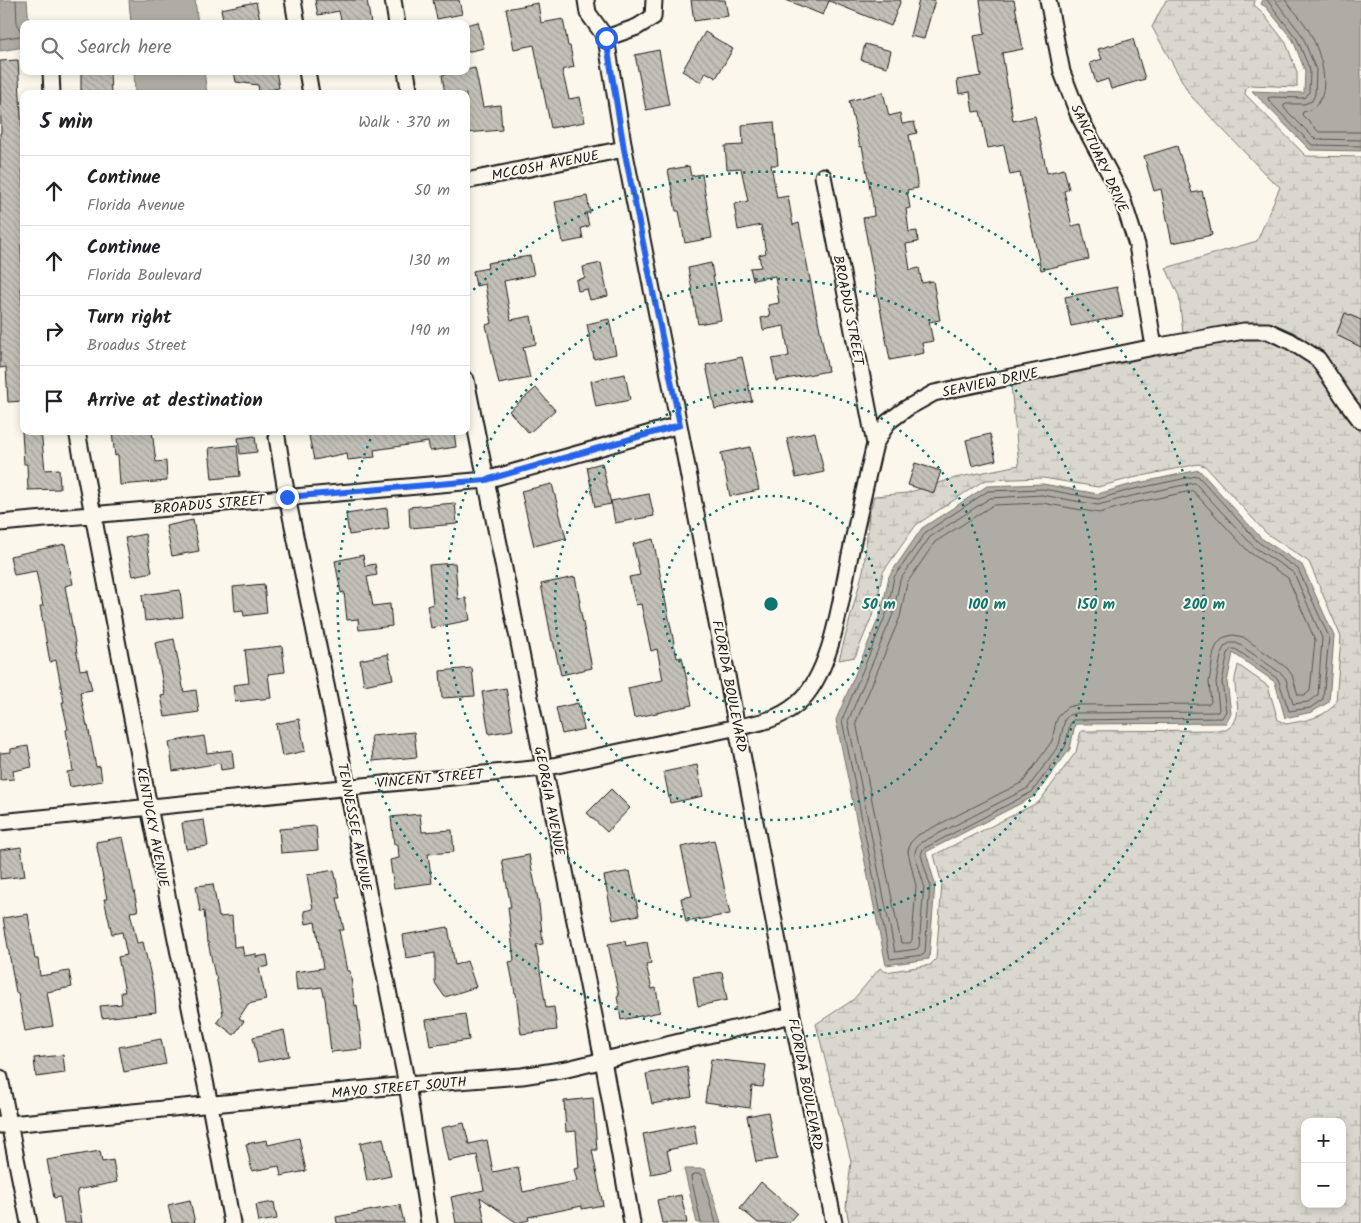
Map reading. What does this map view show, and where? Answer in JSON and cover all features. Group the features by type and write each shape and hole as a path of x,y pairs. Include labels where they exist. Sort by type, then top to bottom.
{"street":[{"path":"293,0 297,20"},
{"path":"393,0 396,20"},
{"path":"586,0 588,12 606,38 637,27 653,17 654,0"},
{"name":"SANCTUARY DRIVE","path":"1048,0 1062,72 1080,116 1121,195 1138,245 1154,347"},
{"name":"FLORIDA BOULEVARD","path":"606,38 624,149 680,425 792,1015 834,1223"},
{"path":"51,75 52,90"},
{"path":"308,75 310,90"},
{"path":"407,75 409,90"},
{"name":"MCCOSH AVENUE","path":"470,180 624,149"},
{"name":"BROADUS STREET","path":"823,176 875,444"},
{"name":"SEAVIEW DRIVE","path":"738,727 761,723 778,717 798,703 815,682 830,649 875,444 888,422 907,408 934,393 1154,347 1244,331 1268,331 1290,341 1318,360 1361,421"},
{"name":"GEORGIA AVENUE","path":"470,400 603,1060 632,1223"},
{"name":"BROADUS STREET","path":"0,523 486,480 680,425"},
{"name":"KENTUCKY AVENUE","path":"78,435 149,807 210,1105 232,1223"},
{"name":"TENNESSEE AVENUE","path":"277,435 287,497 407,1086 429,1223"},
{"name":"VINCENT STREET","path":"0,822 543,768 738,727"},
{"name":"MAYO STREET SOUTH","path":"4,1124 522,1076 567,1069 792,1015"},
{"path":"0,1078 4,1124 30,1223"}],"green space":[{"path":"1166,0 1255,0 1254,5 1286,43 1297,72 1297,87 1250,85 1246,88 1245,94 1306,156 1361,157 1361,408 1325,355 1295,335 1272,325 1244,324 1183,334 1179,296 1166,268 1257,241 1280,187 1269,178 1190,95 1152,27"},
{"path":"1244,339 1266,339 1285,347 1311,365 1361,434 1361,1223 849,1223 846,1207 851,1161 816,1024 853,1000 880,968 886,972 930,965 936,959 942,884 934,855 1039,802 1076,752 1081,731 1226,730 1235,720 1238,710 1235,678 1238,665 1268,686 1278,720 1286,724 1307,720 1320,715 1336,702 1341,637 1309,562 1266,533 1205,466 1198,464 1098,487 1043,478 983,481 916,525 883,572 875,609 855,657 839,660 864,567 869,514 874,496 907,493 955,478 1019,465 1011,385 1155,354"}],"water":[{"path":"0,0 27,0 29,20 20,20 20,48 0,51"},
{"path":"129,0 195,0 198,20 131,20"},
{"path":"1263,0 1361,0 1361,151 1310,150 1252,91 1304,93 1305,71 1293,40 1266,7 1261,4"},
{"path":"134,75 205,75 206,90 135,90"},
{"path":"1199,470 1261,538 1302,565 1334,636 1329,702 1312,712 1285,718 1275,682 1233,653 1227,682 1231,713 1226,723 1075,724 1070,749 1035,796 926,852 935,884 929,959 886,965 836,720 882,610 889,576 922,528 987,486 1043,484 1098,494 1129,485"},
{"path":"684,1169 705,1169 721,1223 697,1223"}],"building":[{"path":"315,0 367,0 370,20 341,20 339,11 318,15"},
{"path":"433,0 459,0 462,14 437,19"},
{"path":"691,0 725,0 728,16 694,21"},
{"path":"786,0 901,0 891,26 829,1 823,15"},
{"path":"919,0 935,0 924,39 910,36"},
{"path":"980,0 1014,0 1023,49 1002,53 1013,121 1035,116 1047,173 1064,169 1069,189 1064,191 1072,226 1081,224 1089,259 1041,270 1020,173 1010,175 1004,145 988,148 980,111 973,112 970,92 959,94 957,80 981,76 974,36 985,34"},
{"path":"256,2 260,20 223,20 221,9"},
{"path":"538,3 541,23 563,19 574,67 562,70 569,99 580,97 585,122 551,128 534,45 514,49 506,9"},
{"path":"478,22 484,48 470,51 470,24"},
{"path":"705,32 733,49 716,78 706,72 701,82 682,71"},
{"path":"1133,39 1145,79 1111,89 1108,79 1096,83 1090,63 1102,59 1098,49"},
{"path":"865,44 891,51 887,67 861,60"},
{"path":"659,50 669,105 646,110 635,55"},
{"path":"18,60 20,96 20,401 8,402 6,367 0,368 0,61"},
{"path":"475,68 483,107 500,105 502,130 470,133 470,90 444,90 442,75 470,75 470,69"},
{"path":"81,75 110,75 111,90 81,90"},
{"path":"235,75 277,75 279,88 259,90 258,85 236,82"},
{"path":"883,92 889,116 900,113 902,124 914,122 917,133 909,135 918,188 907,190 910,208 906,209 909,232 917,231 918,242 906,244 910,270 919,268 922,283 933,281 940,320 929,322 933,341 922,343 924,353 890,360 863,218 874,216 873,204 862,146 860,147 849,101"},
{"path":"774,122 778,165 771,165 777,198 788,196 793,225 799,223 828,371 776,381 772,359 789,356 784,326 763,330 761,318 770,316 768,305 779,303 775,276 753,280 750,268 761,267 759,255 766,253 761,225 738,230 734,204 748,201 741,168 727,169 725,146 743,145 742,125"},
{"path":"1177,146 1192,193 1202,191 1212,235 1172,243 1161,189 1154,191 1144,156"},
{"path":"689,166 691,176 702,174 712,238 685,243 679,211 676,211 668,170"},
{"path":"587,196 590,213 586,213 589,226 581,228 583,239 563,243 555,202"},
{"path":"530,256 534,275 504,281 511,320 531,316 536,344 523,347 530,378 499,384 486,325 492,323 485,284 476,286 473,271 488,268 487,263"},
{"path":"601,263 608,296 590,300 587,289 578,291 576,280 585,278 583,267"},
{"path":"711,263 721,320 698,324 688,268"},
{"path":"1117,287 1123,316 1071,326 1065,297"},
{"path":"1345,313 1361,320 1361,347 1336,335"},
{"path":"609,319 616,354 594,359 587,324"},
{"path":"742,357 752,401 715,409 706,365"},
{"path":"625,374 630,400 596,407 591,381"},
{"path":"536,388 555,410 529,433 509,411"},
{"path":"815,432 824,472 796,478 787,438"},
{"path":"990,434 996,460 972,466 966,440"},
{"path":"22,435 41,435 45,470 59,469 60,489 28,490 27,464 24,464"},
{"path":"112,435 153,435 156,462 166,461 167,481 120,485 118,455 115,456"},
{"path":"309,435 454,435 456,447 430,451 428,442 374,450 375,457 348,460 347,453 314,460"},
{"path":"255,436 257,452 240,454 238,438"},
{"path":"237,445 240,476 212,479 209,448"},
{"path":"750,447 759,490 730,496 721,453"},
{"path":"602,463 611,504 595,507 587,467"},
{"path":"915,463 941,471 934,493 908,485"},
{"path":"552,484 566,538 534,546 521,491"},
{"path":"649,494 654,516 615,523 611,501"},
{"path":"455,503 457,524 410,528 409,507"},
{"path":"387,508 389,529 349,535 346,514"},
{"path":"193,520 199,551 172,556 166,526"},
{"path":"145,534 152,572 133,576 125,538"},
{"path":"653,539 677,658 682,657 692,705 634,718 628,688 663,680 657,649 651,651 641,604 636,605 629,577 640,575 633,544"},
{"path":"65,544 73,584 65,586 80,670 87,669 92,690 80,692 96,767 100,766 102,781 70,787 67,772 73,771 66,730 68,729 62,702 64,702 56,660 50,662 40,606 43,606 36,571 14,575 10,556"},
{"path":"363,555 365,566 375,564 377,575 367,577 373,606 390,604 392,626 359,630 358,619 347,620 344,592 341,593 335,561"},
{"path":"455,563 458,599 466,598 470,620 431,628 427,606 433,604 429,565"},
{"path":"575,577 592,668 561,675 541,584"},
{"path":"264,584 267,613 244,616 243,610 235,611 233,587"},
{"path":"180,590 183,617 145,621 142,595"},
{"path":"174,639 184,692 196,690 199,712 165,717 161,696 165,695 155,643"},
{"path":"282,646 285,672 268,674 271,698 235,702 233,685 249,683 245,650"},
{"path":"388,654 393,679 364,685 360,660"},
{"path":"472,668 475,696 442,698 440,671"},
{"path":"506,688 513,730 489,734 482,692"},
{"path":"578,703 584,729 562,734 556,708"},
{"path":"299,719 305,751 282,756 276,724"},
{"path":"414,732 417,757 373,761 371,736"},
{"path":"204,736 207,753 232,750 234,768 221,770 220,763 173,771 169,742"},
{"path":"28,746 32,767 13,771 14,779 0,780 0,753 11,752 11,749"},
{"path":"697,765 703,796 670,803 664,772"},
{"path":"611,789 630,808 607,832 587,813"},
{"path":"420,814 422,832 452,830 454,852 428,854 432,883 394,888 390,860 399,858 398,844 394,844 391,817"},
{"path":"204,820 208,846 186,849 182,823"},
{"path":"316,826 318,850 281,853 279,829"},
{"path":"123,837 138,911 130,912 137,943 143,942 154,989 156,1012 102,1018 100,1006 122,1004 121,992 125,992 118,957 127,955 122,932 112,934 104,899 107,899 96,842"},
{"path":"714,840 730,914 686,922 681,898 692,896 681,847"},
{"path":"21,847 25,876 0,879 0,850"},
{"path":"529,855 539,904 543,944 536,945 546,1008 554,1007 557,1030 521,1034 516,993 509,962 514,961 508,907 511,907 502,860"},
{"path":"334,870 340,898 337,898 344,930 339,930 347,971 350,971 355,1006 357,1005 362,1049 331,1052 322,987 297,990 295,972 323,968 315,922 306,924 304,911 313,909 307,875"},
{"path":"630,871 639,915 613,920 604,876"},
{"path":"213,884 219,917 232,916 234,947 242,946 244,956 256,954 256,957 267,955 269,966 259,968 266,1000 248,1004 239,1018 244,1021 234,1035 217,1022 223,1014 207,942 204,911 200,912 196,886"},
{"path":"28,914 35,959 38,959 40,976 69,971 72,987 47,992 53,1026 25,1031 18,993 16,993 3,918"},
{"path":"448,927 455,965 467,961 476,987 445,997 435,983 435,953 406,958 403,935"},
{"path":"625,941 626,946 647,942 651,963 646,965 652,989 656,988 660,1012 621,1020 617,996 619,996 608,944"},
{"path":"722,972 727,1000 698,1006 693,977"},
{"path":"465,1014 469,1040 430,1046 426,1020"},
{"path":"284,1030 289,1056 258,1062 253,1037"},
{"path":"161,1039 166,1064 124,1072 119,1047"},
{"path":"63,1055 65,1073 36,1077 34,1058"},
{"path":"711,1059 766,1065 763,1087 752,1086 750,1108 705,1102"},
{"path":"687,1066 692,1097 652,1104 646,1074"},
{"path":"593,1098 597,1150 592,1150 603,1205 582,1209 582,1206 528,1217 529,1220 517,1223 480,1197 485,1223 456,1223 451,1197 484,1190 477,1155 448,1161 441,1128 464,1123 469,1144 487,1140 493,1172 518,1167 523,1192 577,1181 574,1169 579,1168 576,1131 566,1132 564,1101"},
{"path":"768,1112 777,1159 756,1162 747,1116"},
{"path":"694,1124 697,1144 667,1150 671,1170 651,1174 643,1134"},
{"path":"299,1138 306,1171 281,1176 279,1166 252,1171 246,1144 267,1140 268,1145"},
{"path":"383,1138 391,1176 367,1181 360,1143"},
{"path":"100,1151 102,1162 113,1160 117,1182 77,1190 82,1223 64,1223 60,1197 54,1198 47,1160"},
{"path":"761,1182 797,1213 788,1223 758,1223 740,1208"},
{"path":"681,1195 687,1223 662,1223 657,1200"},
{"path":"190,1200 195,1223 172,1223 168,1205"},
{"path":"274,1202 277,1219 259,1222 256,1205"},
{"path":"400,1205 404,1223 337,1223 336,1217"}],"route":[{"path":"287,497 486,480 680,425 624,149 606,38"}]}
